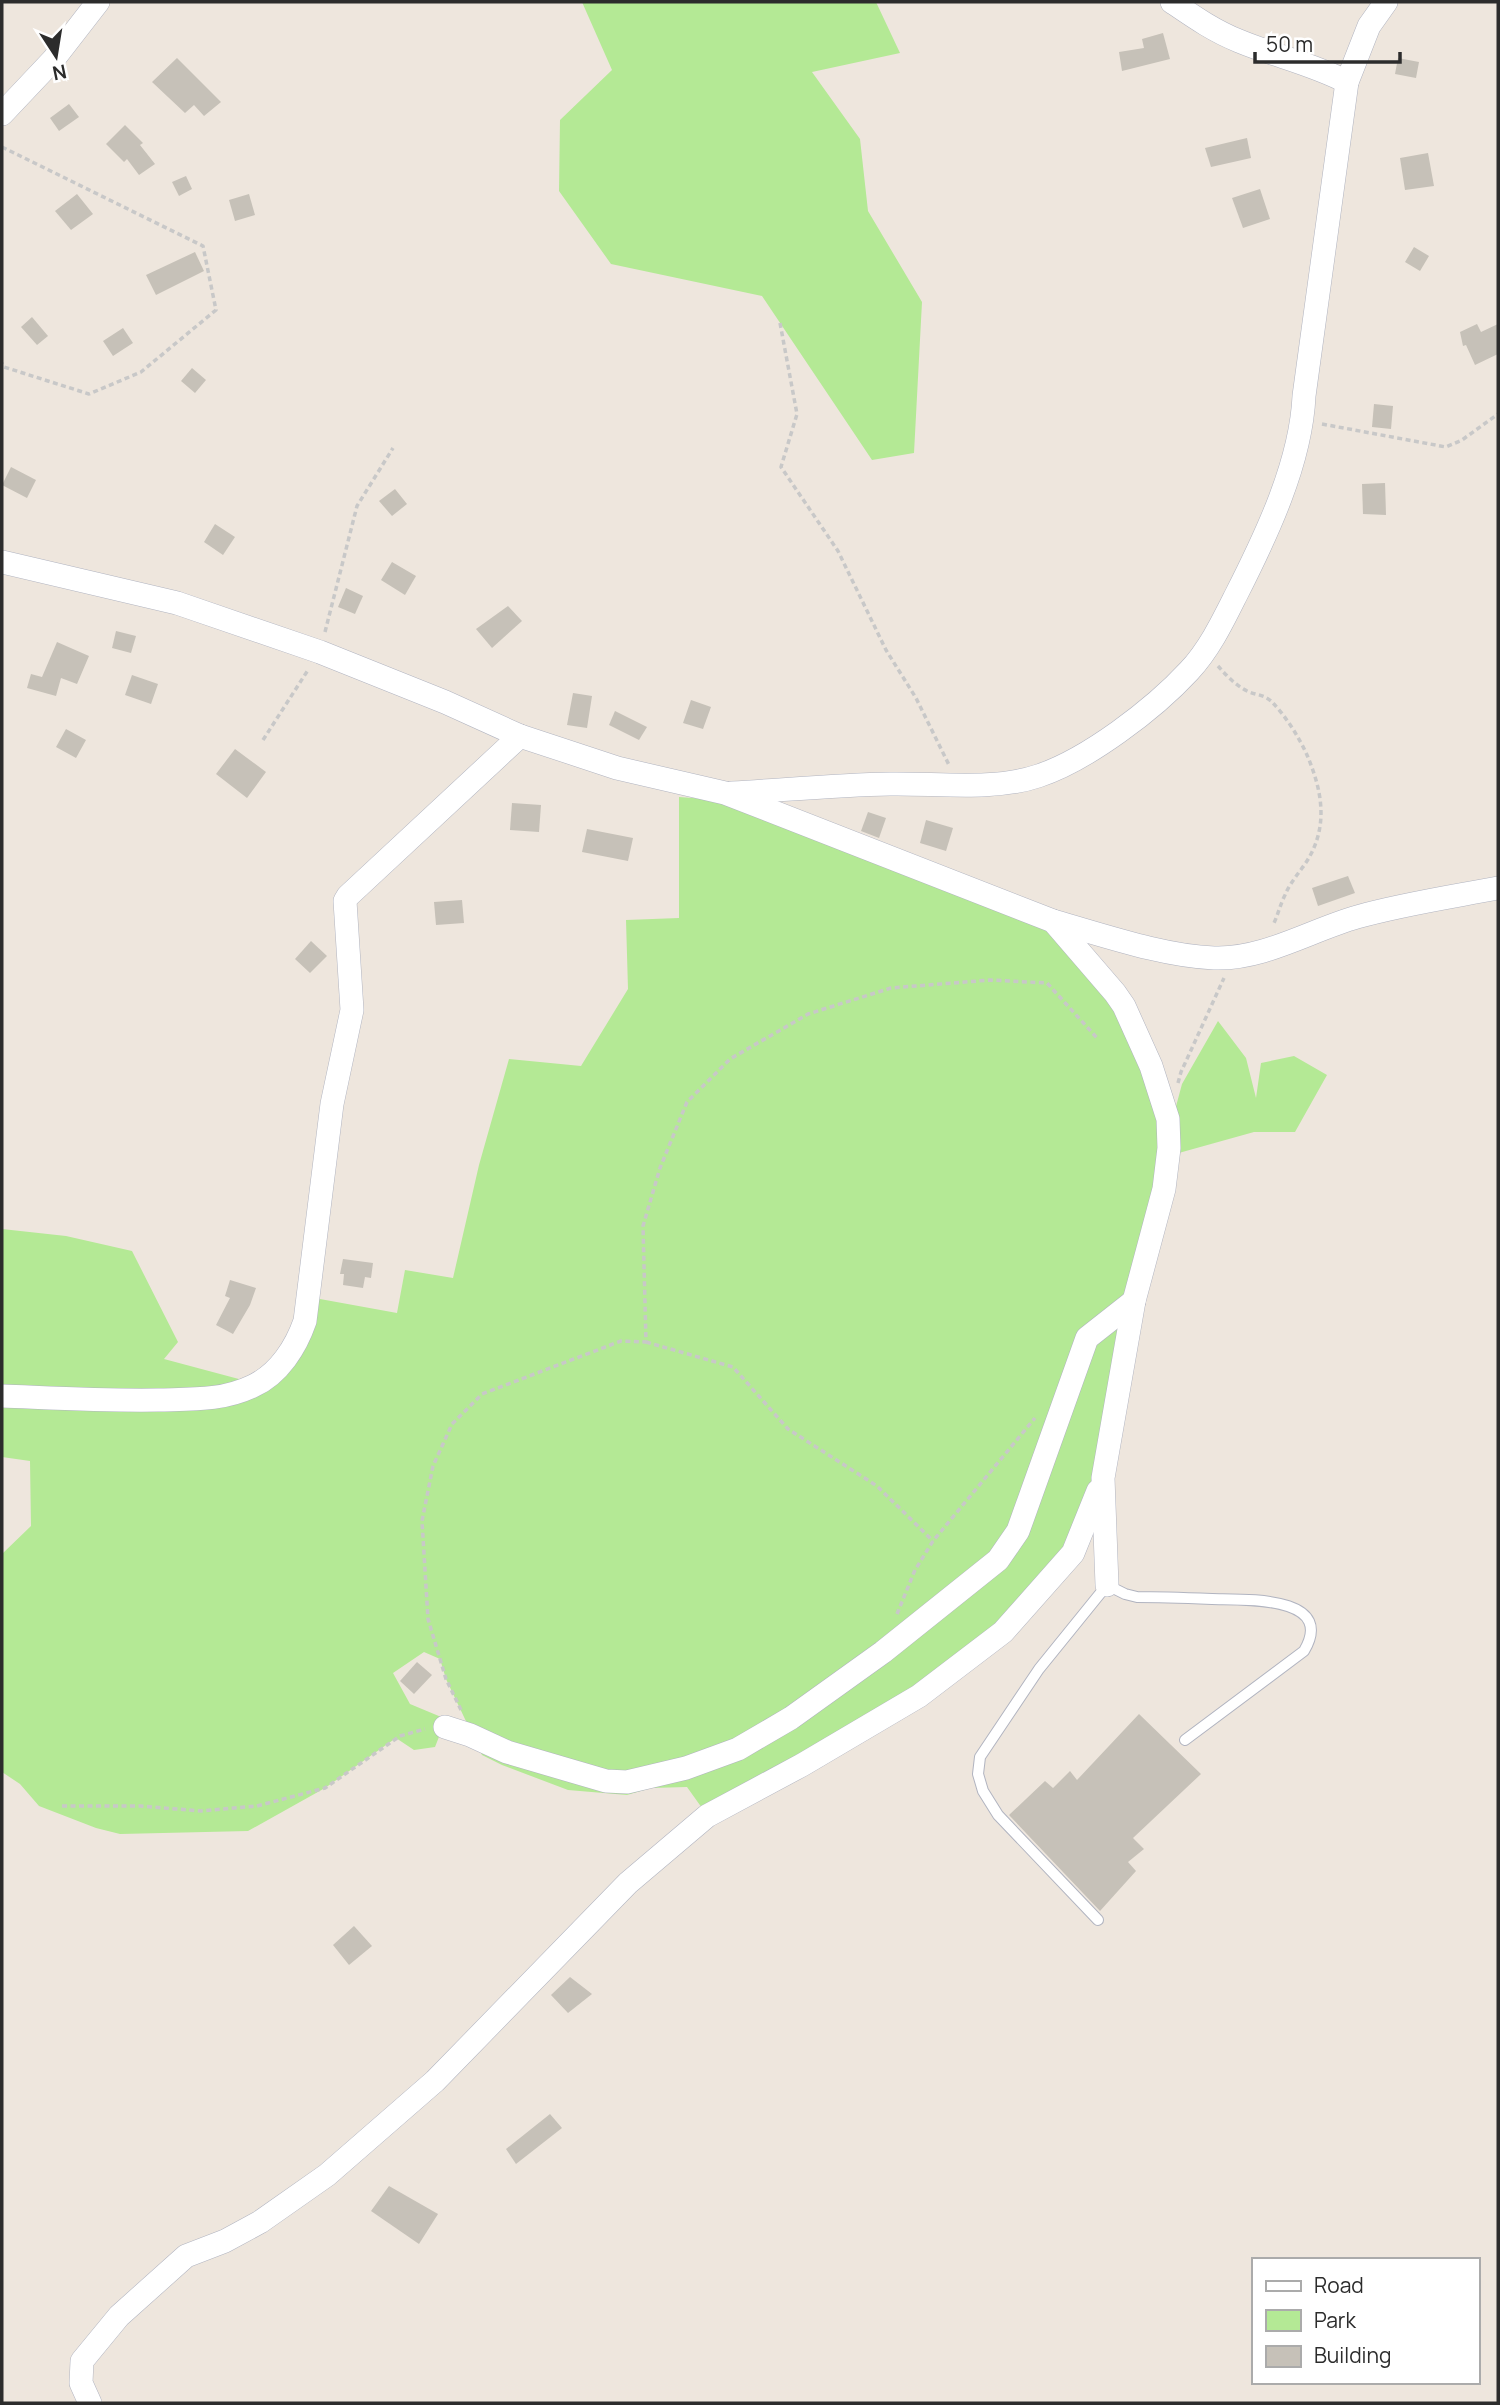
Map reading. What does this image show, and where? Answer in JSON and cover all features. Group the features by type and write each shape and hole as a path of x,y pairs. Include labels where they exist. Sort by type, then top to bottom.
{"street":[{"path":"2,114 53,60 99,2"},
{"path":"1172,2 1205,25 1227,36 1328,72 1348,82"},
{"path":"725,793 890,784 962,785 1037,777 1078,758 1115,734 1189,671 1222,624 1274,519 1303,420 1304,396 1348,82 1369,26 1386,2"},
{"path":"2,562 177,603 320,652 445,702 520,736 617,768 725,793 1053,921 1183,955 1236,957 1356,917 1409,904 1498,888"},
{"path":"2,1395 96,1401 218,1398 255,1386 274,1371 291,1352 305,1321 332,1104 352,1010 345,901 520,736"},
{"path":"90,2403 81,2383 82,2361 120,2316 186,2256 225,2241 260,2222 327,2175 435,2081 628,1883 707,1816 802,1765 919,1696 1003,1632 1073,1553 1103,1478 1134,1301 1164,1189 1169,1147 1168,1119 1151,1066 1124,1006 1053,921"},
{"path":"445,1727 507,1752 606,1781 627,1782 687,1768 738,1749 791,1718 883,1652 998,1560 1018,1531 1087,1338 1134,1301"},
{"path":"1103,1478 1107,1585"}],"lane":[{"path":"1098,1920 998,1815 983,1791 978,1774 980,1757 1039,1669 1107,1585 1137,1597 1270,1601 1292,1607 1306,1616 1311,1640 1304,1651 1185,1740"}],"path":[{"path":"2,147 203,246 216,310 141,372 89,394 4,367 2,363"},
{"path":"780,323 797,414 781,467 838,551 887,650 962,785"},
{"path":"1303,420 1446,447 1462,440 1498,414"},
{"path":"263,740 320,652 357,506 393,448"},
{"path":"1203,653 1233,681 1247,691 1261,694 1275,706 1303,747 1320,789 1321,822 1318,837 1311,854 1284,896 1280,912 1258,951"},
{"path":"1168,1119 1181,1072 1227,972"},
{"path":"646,1342 643,1226 657,1180 687,1102 730,1059 807,1014 891,988 990,980 1047,983 1098,1039"},
{"path":"470,1735 446,1679 428,1619 422,1521 433,1466 453,1424 482,1394 621,1342 646,1342 733,1367 788,1429 877,1486 933,1541"},
{"path":"883,1652 915,1570 933,1541 1035,1418"},
{"path":"62,1807 140,1806 201,1811 257,1806 325,1788 400,1736 445,1727"}],"green space":[{"path":"582,2 876,2 900,53 812,72 860,139 868,211 922,302 914,453 872,460 762,296 611,264 559,191 560,120 612,70"},
{"path":"679,797 719,800 1043,925 1112,993 1137,1053 1157,1120 1160,1172 1104,1449 1074,1551 1002,1631 707,1815 687,1787 651,1788 627,1795 568,1790 482,1755 446,1679 440,1659 424,1652 393,1673 410,1704 446,1719 435,1747 414,1750 396,1738 325,1788 248,1831 120,1834 96,1828 39,1806 20,1784 2,1772 2,1554 31,1526 30,1461 2,1457 2,1229 66,1236 132,1251 178,1342 164,1359 250,1382 287,1347 309,1297 397,1313 405,1270 453,1278 479,1165 509,1059 581,1066 628,989 626,920 679,918"},
{"path":"1218,1021 1246,1058 1256,1098 1261,1063 1294,1056 1327,1075 1295,1132 1254,1132 1168,1156 1171,1125 1182,1084"}],"building":[{"path":"1163,33 1170,59 1122,71 1119,52 1144,48 1142,39"},
{"path":"177,58 221,102 204,116 194,105 185,113 152,82"},
{"path":"1398,58 1419,62 1416,78 1395,74"},
{"path":"69,104 79,117 59,131 50,118"},
{"path":"125,125 143,143 140,145 155,164 139,175 127,159 124,162 106,144"},
{"path":"1247,138 1251,158 1211,167 1205,148"},
{"path":"1428,153 1434,186 1405,190 1400,158"},
{"path":"186,176 192,189 179,196 172,182"},
{"path":"1260,189 1270,219 1243,228 1232,198"},
{"path":"77,194 93,214 71,230 55,211"},
{"path":"249,194 255,215 235,221 229,200"},
{"path":"1414,247 1429,256 1420,271 1405,262"},
{"path":"195,252 204,271 156,295 146,275"},
{"path":"32,317 48,336 37,345 21,327"},
{"path":"1477,324 1481,332 1498,324 1498,354 1475,365 1466,345 1463,346 1460,332"},
{"path":"123,328 133,343 113,356 103,341"},
{"path":"192,368 206,380 195,393 181,381"},
{"path":"1374,404 1393,406 1391,429 1372,427"},
{"path":"11,467 36,480 27,498 2,485"},
{"path":"1385,483 1386,515 1363,514 1362,484"},
{"path":"395,489 407,504 392,516 379,501"},
{"path":"215,524 235,537 223,555 204,542"},
{"path":"392,562 416,576 405,595 381,580"},
{"path":"346,588 363,596 355,614 338,607"},
{"path":"508,606 522,621 492,648 476,629"},
{"path":"116,631 136,636 131,653 112,648"},
{"path":"57,642 89,656 77,684 61,678 56,696 27,688 31,674 42,677"},
{"path":"132,675 158,684 151,704 125,695"},
{"path":"573,693 592,696 587,728 567,725"},
{"path":"691,700 711,707 703,729 683,723"},
{"path":"615,711 647,727 639,740 609,725"},
{"path":"66,729 86,740 76,758 56,747"},
{"path":"235,749 266,772 247,798 216,774"},
{"path":"512,803 541,805 539,832 510,830"},
{"path":"868,812 886,818 879,838 861,831"},
{"path":"926,820 953,828 946,851 920,843"},
{"path":"587,829 633,838 628,861 582,852"},
{"path":"1348,876 1355,893 1318,906 1312,888"},
{"path":"462,900 464,923 436,925 434,902"},
{"path":"311,941 327,956 310,973 295,959"},
{"path":"343,1259 373,1263 371,1278 365,1277 363,1288 343,1285 344,1274 340,1274"},
{"path":"230,1280 256,1288 250,1305 233,1334 216,1325 230,1298 225,1296"},
{"path":"417,1662 432,1675 414,1694 400,1681"},
{"path":"1139,1714 1201,1774 1133,1838 1144,1849 1128,1862 1136,1871 1100,1911 1009,1815 1045,1781 1053,1788 1070,1771 1077,1780"},
{"path":"354,1926 372,1946 349,1965 333,1945"},
{"path":"570,1977 592,1994 568,2013 551,1995"},
{"path":"550,2114 562,2128 516,2164 506,2149"},
{"path":"389,2186 438,2214 419,2244 371,2211"}]}
